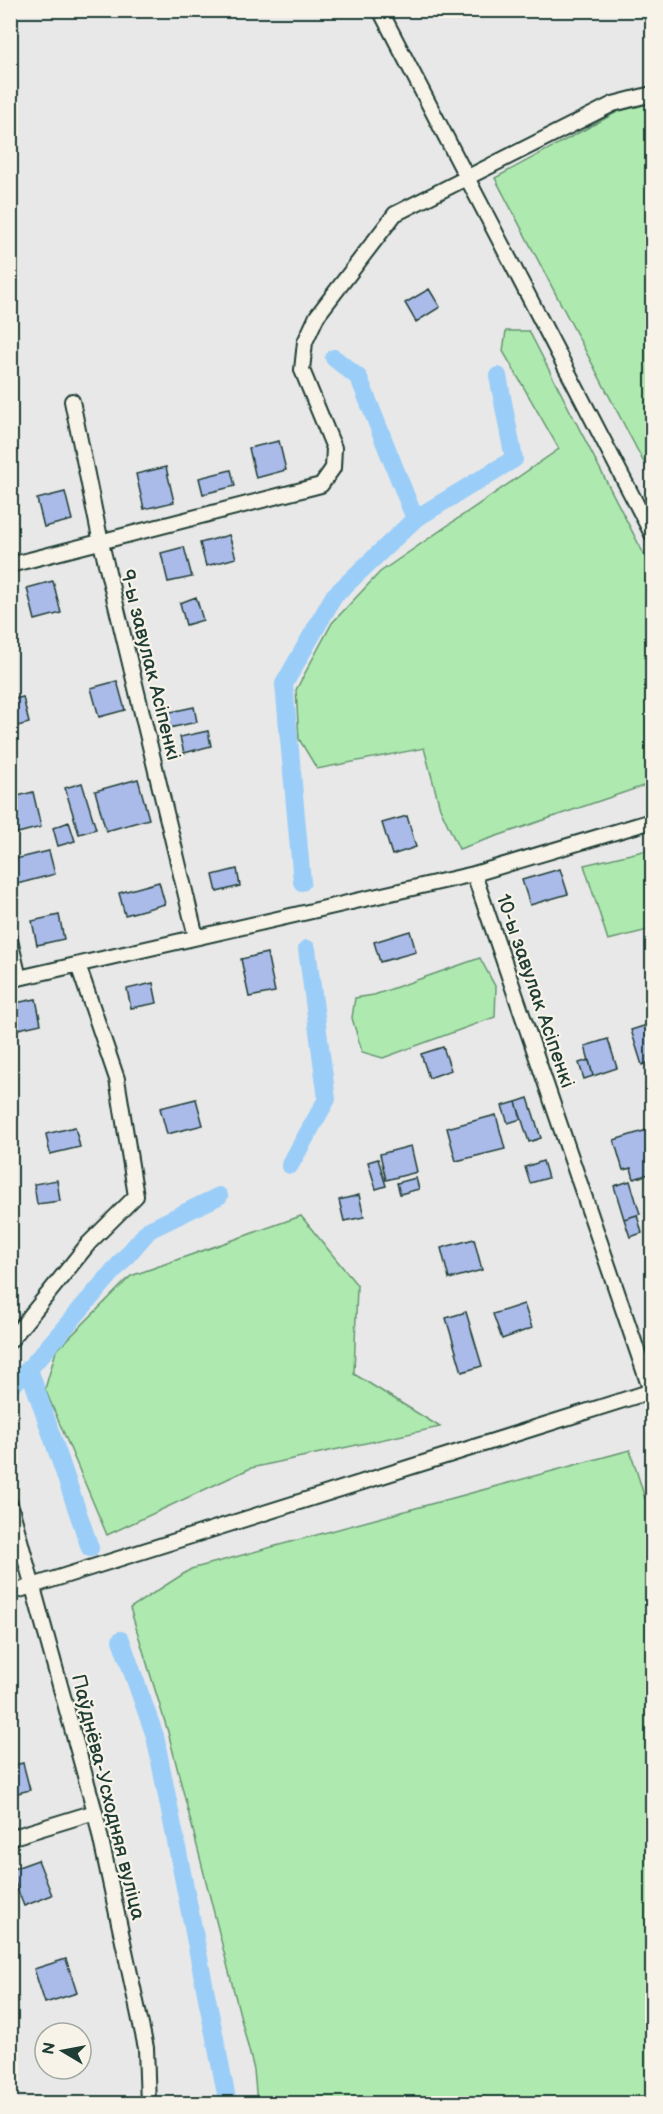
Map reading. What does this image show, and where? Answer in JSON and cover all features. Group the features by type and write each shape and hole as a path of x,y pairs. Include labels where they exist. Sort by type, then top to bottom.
{"street":[{"path":"380,10 652,534"},
{"path":"10,565 321,485 333,468 334,448 302,370 305,342 317,316 395,214 613,104 652,94"},
{"name":"9-ы завулак Асіпенкі","path":"72,401 101,543 196,937"},
{"path":"10,940 15,979 474,874 652,821"},
{"name":"10-ы завулак Асіпенкі","path":"474,874 652,1392"},
{"path":"10,1341 89,1243 136,1196 117,1079 78,965"},
{"path":"10,1593 652,1392"},
{"name":"Паўднёва-Усходняя вуліца","path":"10,1504 95,1812 146,2048 148,2103"},
{"path":"10,1838 95,1812"}],"green space":[{"path":"652,103 652,478 495,178 619,111"},
{"path":"506,331 529,331 652,570 652,783 459,849 440,808 424,748 317,769 299,739 296,690 332,623 380,572 559,449 503,351"},
{"path":"652,849 652,929 608,940 584,865"},
{"path":"480,958 496,988 495,1017 383,1058 362,1052 352,1018 355,998 374,995"},
{"path":"301,1216 357,1285 354,1374 440,1427 251,1468 107,1535 45,1389 56,1351 131,1276"},
{"path":"630,1450 652,1521 652,2103 257,2103 254,2070 168,1732 130,1608 191,1569"}],"building":[{"path":"429,289 440,307 416,322 405,303"},
{"path":"10,434 15,454 10,455"},
{"path":"279,441 286,470 256,478 249,448"},
{"path":"166,467 174,502 144,509 136,474"},
{"path":"231,470 235,486 203,494 199,478"},
{"path":"65,492 72,520 44,527 37,499"},
{"path":"229,535 236,558 206,566 200,543"},
{"path":"184,547 192,577 168,582 161,553"},
{"path":"53,581 61,613 35,620 27,588"},
{"path":"196,597 203,620 186,625 180,603"},
{"path":"117,681 125,710 99,717 91,688"},
{"path":"23,697 29,723 10,728 10,700"},
{"path":"194,707 197,722 169,728 166,713"},
{"path":"208,731 211,746 184,753 180,737"},
{"path":"138,779 149,819 106,831 95,791"},
{"path":"82,783 96,829 79,834 65,788"},
{"path":"33,792 41,827 14,834 10,818 10,798"},
{"path":"407,816 416,847 392,855 382,823"},
{"path":"69,822 75,841 58,846 53,828"},
{"path":"49,851 55,874 17,884 11,860"},
{"path":"237,869 240,886 217,892 213,875"},
{"path":"560,869 568,894 530,905 522,880"},
{"path":"159,882 165,904 125,915 119,893"},
{"path":"59,915 64,939 37,945 32,921"},
{"path":"410,931 416,952 380,962 374,942"},
{"path":"267,953 275,992 249,997 241,959"},
{"path":"153,983 157,1003 131,1008 127,989"},
{"path":"36,999 41,1024 14,1030 10,1004"},
{"path":"647,1025 652,1043 652,1061 642,1065 631,1030"},
{"path":"608,1039 617,1068 593,1076 585,1046"},
{"path":"443,1047 451,1070 429,1078 421,1054"},
{"path":"589,1060 593,1076 584,1079 579,1063"},
{"path":"528,1098 541,1138 529,1142 516,1102"},
{"path":"196,1099 203,1125 167,1134 160,1108"},
{"path":"516,1102 521,1119 508,1123 502,1106"},
{"path":"496,1115 505,1149 456,1161 447,1128"},
{"path":"75,1127 80,1147 50,1154 46,1134"},
{"path":"647,1130 652,1148 652,1173 634,1179 631,1168 623,1170 614,1140"},
{"path":"411,1146 417,1172 386,1180 380,1154"},
{"path":"378,1159 386,1186 376,1189 368,1162"},
{"path":"543,1161 548,1178 530,1183 525,1167"},
{"path":"416,1178 419,1189 400,1194 397,1183"},
{"path":"57,1180 60,1201 37,1204 34,1184"},
{"path":"630,1181 640,1214 624,1219 614,1186"},
{"path":"359,1195 364,1217 344,1221 339,1200"},
{"path":"637,1215 642,1233 630,1237 624,1219"},
{"path":"474,1239 482,1270 449,1279 441,1248"},
{"path":"524,1304 532,1328 502,1339 493,1314"},
{"path":"466,1312 482,1366 462,1372 446,1318"},
{"path":"23,1763 30,1790 10,1795 10,1766"},
{"path":"38,1860 52,1895 24,1906 10,1870"},
{"path":"66,1959 77,1993 45,2003 34,1969"}],"waterway":[{"path":"334,358 359,378 415,519"},
{"path":"302,882 284,684 334,596 415,519 514,459 498,376"},
{"path":"290,1165 327,1099 307,949"},
{"path":"90,1548 29,1369 149,1230 219,1196"},
{"path":"10,1387 29,1369"},
{"path":"121,1640 155,1736 228,2104"}]}
